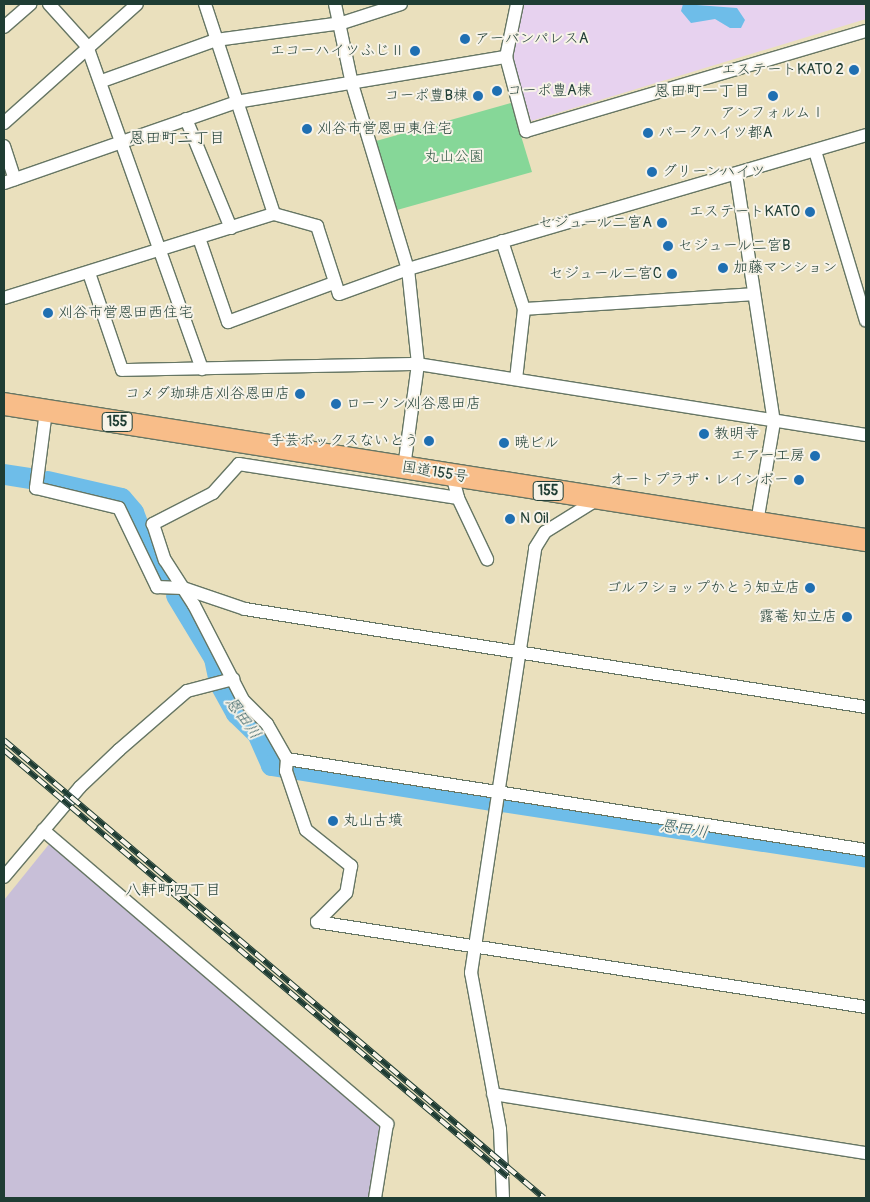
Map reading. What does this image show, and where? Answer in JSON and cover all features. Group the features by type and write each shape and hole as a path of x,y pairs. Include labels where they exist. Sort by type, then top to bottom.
{"highway":[{"name":"国道155号","path":"4,404 866,540"}],"street":[{"path":"4,26 30,4"},
{"path":"49,4 87,46 102,81 125,142 158,250 202,370"},
{"path":"4,123 87,46 137,4"},
{"path":"205,4 274,214"},
{"path":"335,4 342,23 352,84 408,269 418,364 404,467"},
{"path":"102,81 216,40 342,23 402,4"},
{"path":"517,4 506,57 526,131 866,31"},
{"path":"4,146 9,181 236,102 506,57"},
{"path":"186,119 231,228"},
{"path":"4,298 274,214 317,226 339,294 408,269 866,135"},
{"path":"815,151 866,320"},
{"path":"736,174 774,422 757,522"},
{"path":"200,238 228,322 334,283"},
{"path":"502,241 524,309 516,379"},
{"path":"89,273 122,370 202,370 418,364 774,422 866,435"},
{"path":"524,309 754,294"},
{"path":"46,411 36,488 119,508 157,586 183,588 245,609 519,654 866,707"},
{"path":"458,498 239,464 231,478 213,493 153,524 165,560 183,588 233,678 243,700 267,724 287,764 306,830 350,866 346,893 317,922 866,1007"},
{"path":"452,475 458,498 487,558"},
{"path":"503,1198 504,1153 471,973 538,540 598,499"},
{"path":"4,877 80,787 187,691 233,678"},
{"path":"287,764 498,793 866,850"},
{"path":"43,830 388,1124 376,1198"},
{"path":"493,1094 866,1152"}],"shaded area":[{"path":"524,4 864,4 866,19 531,121 512,57"},
{"path":"50,843 379,1124 381,1145 372,1198 4,1198 4,900"}],"green space":[{"name":"丸山公園","path":"511,103 532,172 397,210 376,141"}],"water":[{"path":"683,4 737,8 745,20 741,28 730,28 715,19 691,23 681,11"}],"waterway":[{"name":"恩田川","path":"4,474 29,478"},
{"name":"恩田川","path":"47,481 121,498 133,512 151,560 166,581"},
{"name":"恩田川","path":"176,595 214,658 219,681"},
{"name":"恩田川","path":"221,686 236,713 257,733 271,765 492,800"},
{"name":"恩田川","path":"502,801 866,857"}],"railway":[{"path":"4,740 544,1198"},
{"path":"4,750 508,1177"}],"place":[{"name":"アーバンパレスA","path":"465,39"},
{"name":"エコーハイツふじⅡ","path":"415,51"},
{"name":"エステートKATO 2","path":"854,70"},
{"name":"コーポ豊A棟","path":"497,91"},
{"name":"コーポ豊B棟","path":"478,96"},
{"name":"アンフォルムⅠ","path":"773,96"},
{"name":"刈谷市営恩田東住宅","path":"307,129"},
{"name":"パークハイツ都A","path":"648,133"},
{"name":"グリーンハイツ","path":"652,172"},
{"name":"エステートKATO","path":"810,212"},
{"name":"セジュール二宮A","path":"662,223"},
{"name":"セジュール二宮B","path":"668,246"},
{"name":"加藤マンション","path":"723,268"},
{"name":"セジュール二宮C","path":"672,274"},
{"name":"刈谷市営恩田西住宅","path":"48,313"},
{"name":"コメダ珈琲店刈谷恩田店","path":"300,394"},
{"name":"ローソン刈谷恩田店","path":"336,404"},
{"name":"教明寺","path":"704,434"},
{"name":"手芸ボックスないとう","path":"429,441"},
{"name":"暁ビル","path":"504,443"},
{"name":"エアー工房","path":"815,456"},
{"name":"オートプラザ・レインボー","path":"799,480"},
{"name":"N Oil","path":"510,519"},
{"name":"ゴルフショップかとう知立店","path":"810,588"},
{"name":"露菴 知立店","path":"847,617"},
{"name":"丸山古墳","path":"333,821"}],"district":[{"name":"恩田町一丁目","path":"702,91"},
{"name":"恩田町二丁目","path":"177,138"},
{"name":"八軒町四丁目","path":"173,890"}]}
